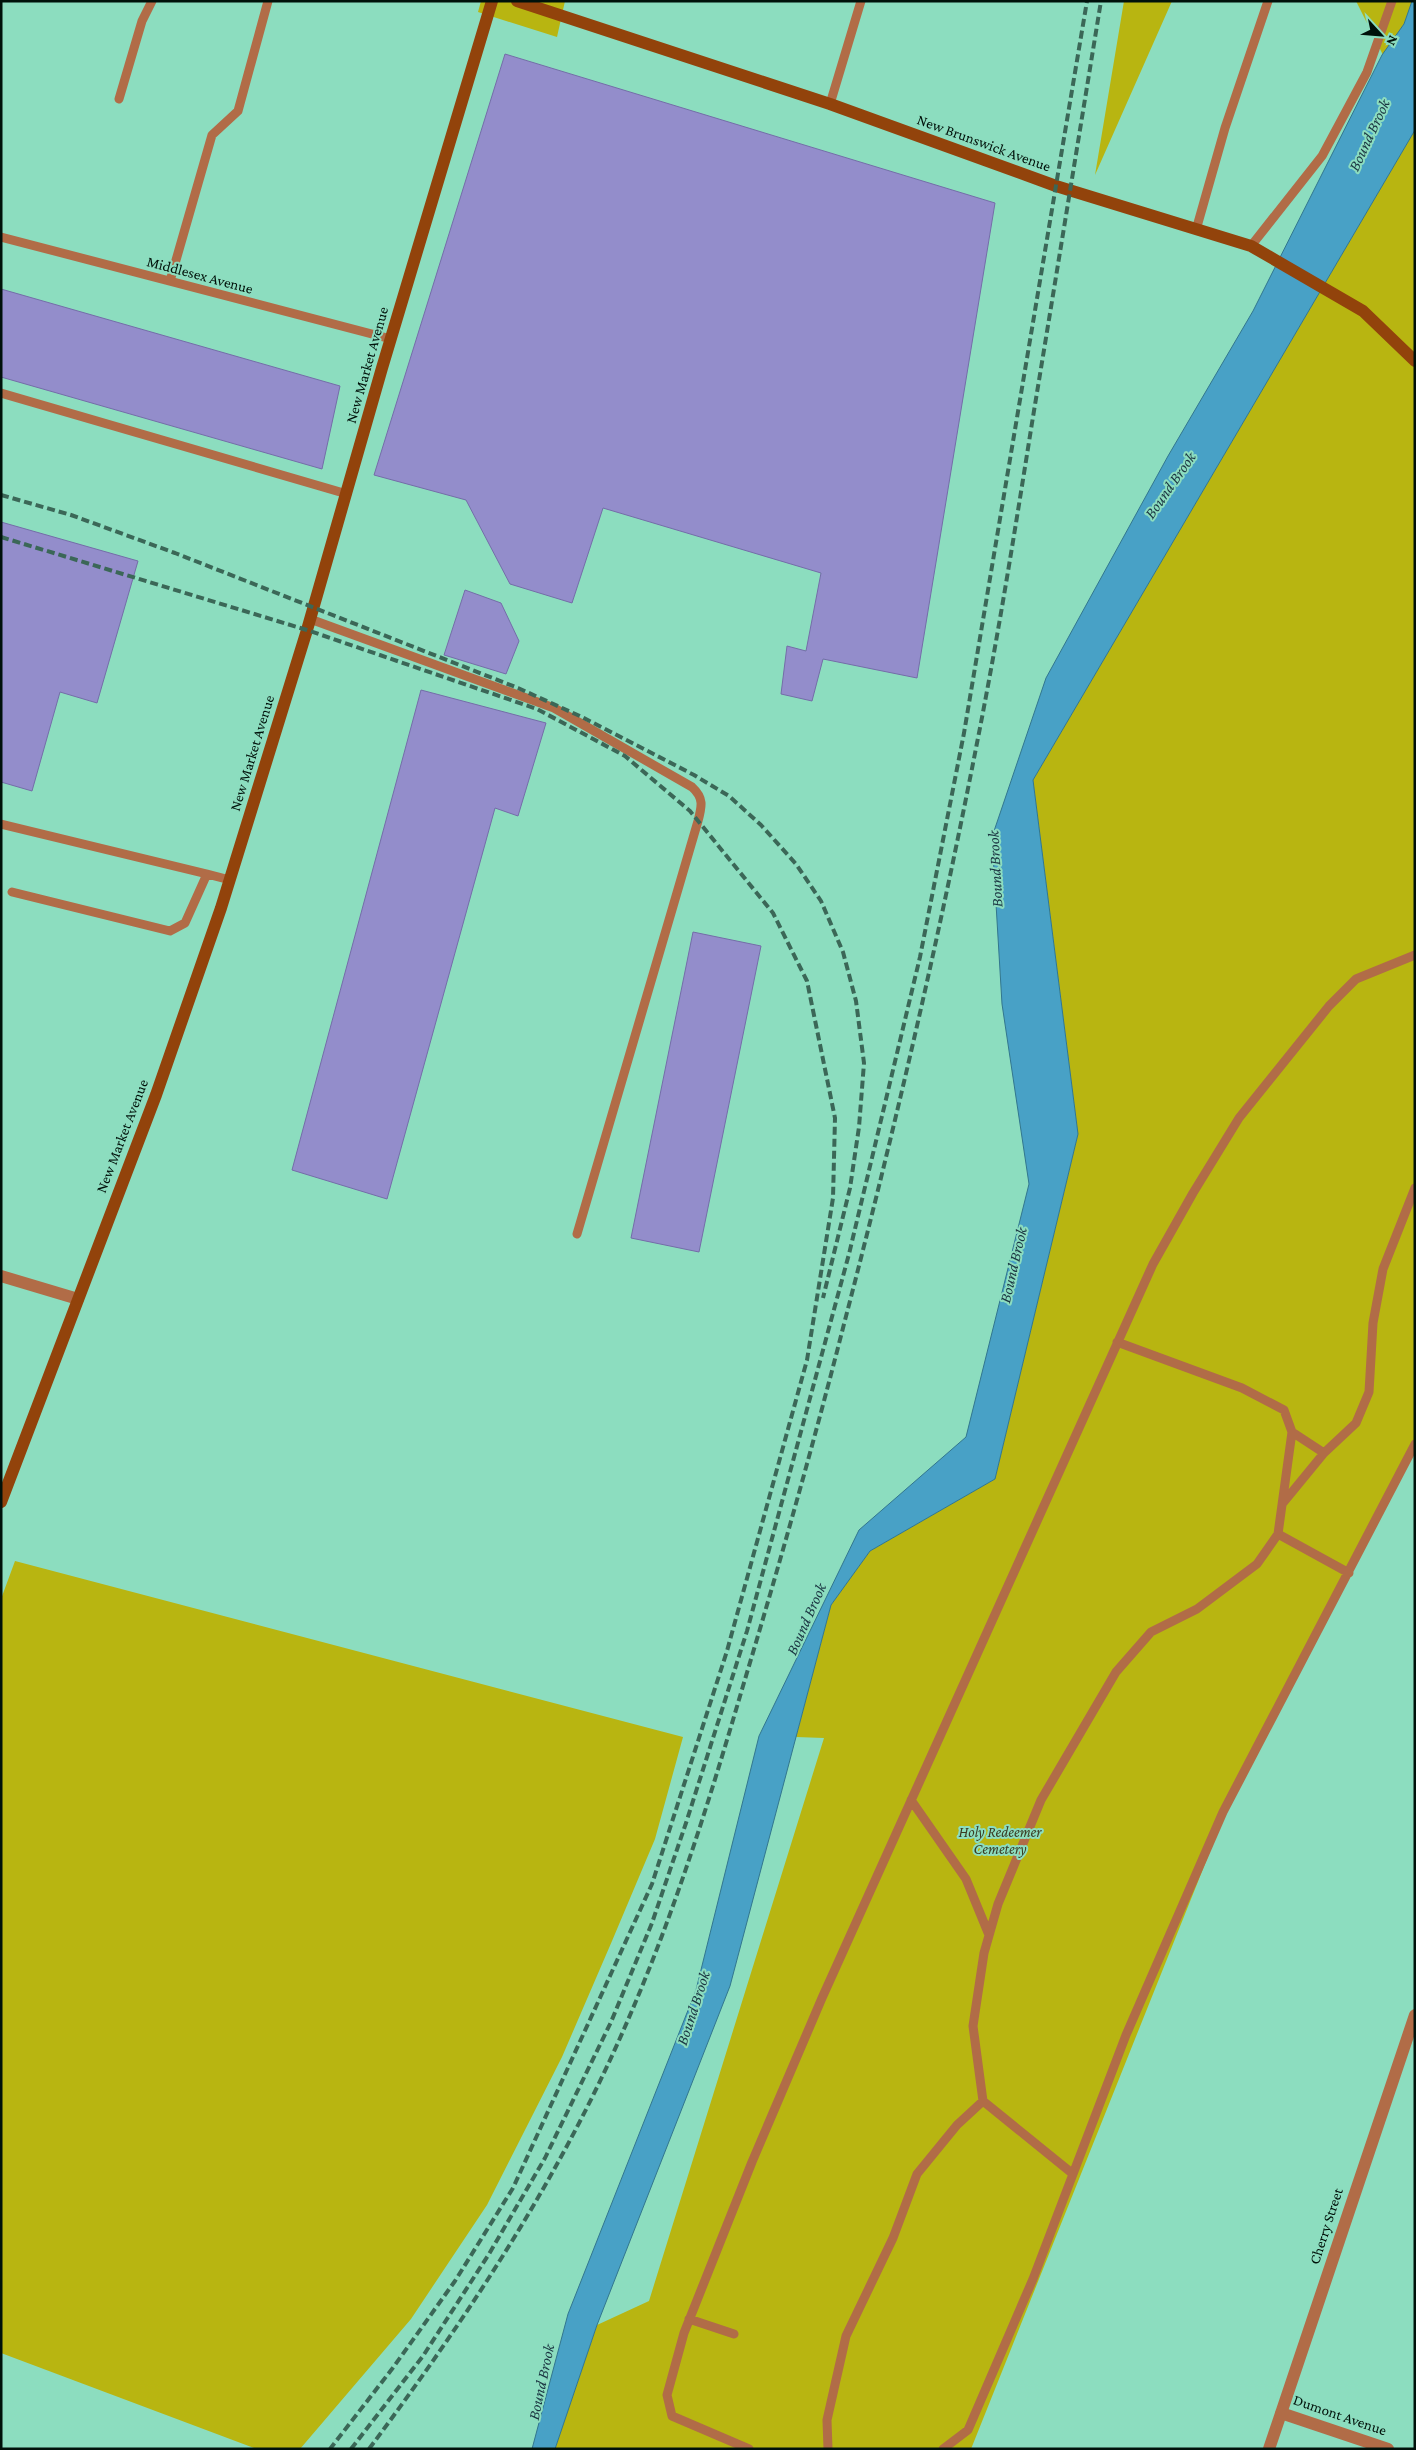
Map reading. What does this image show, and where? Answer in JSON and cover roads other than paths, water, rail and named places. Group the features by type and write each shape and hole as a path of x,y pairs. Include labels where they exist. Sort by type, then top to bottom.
{"main road":[{"name":"New Market Avenue","path":"1,1502 156,1095 230,880 310,619 492,1"},
{"name":"New Brunswick Avenue","path":"517,1 830,104 1056,186 1251,246 1363,311 1415,361"}],"street":[{"path":"1,1276 78,1299"},
{"name":"Cherry Street","path":"1269,2449 1415,2015"},
{"name":"Dumont Avenue","path":"1281,2413 1388,2449"}],"lane":[{"path":"119,99 142,20 152,1"},
{"path":"170,281 212,135 238,111 268,1"},
{"path":"830,104 861,1"},
{"path":"1196,230 1226,128 1268,1"},
{"path":"1251,246 1322,156 1367,72 1392,1"},
{"name":"Middlesex Avenue","path":"1,237 391,339"},
{"path":"1,393 347,494"},
{"path":"310,619 554,708 692,787 701,797 702,804 698,821 577,1234"},
{"path":"1,824 230,880"},
{"path":"12,892 170,931 185,923 207,874"},
{"path":"749,2449 672,2416 667,2395 689,2318 810,2025 1117,1342 1153,1264 1193,1193 1239,1118 1285,1058 1329,1006 1356,979 1415,955"},
{"path":"1282,1504 1324,1453 1356,1423 1369,1392 1372,1323 1383,1269 1415,1188"},
{"path":"1073,2174 983,2101 973,2026 984,1953 998,1904 1041,1800 1116,1672 1152,1632 1197,1609 1257,1564 1278,1534 1292,1432 1284,1410 1242,1388 1117,1342"},
{"path":"1292,1432 1324,1453"},
{"path":"943,2449 968,2430 1034,2279 1126,2035 1223,1812 1415,1444"},
{"path":"1278,1534 1349,1573"},
{"path":"911,1800 966,1878 989,1935"},
{"path":"828,2449 827,2420 846,2336 893,2238 917,2174 957,2125 983,2101"},
{"path":"689,2318 734,2334"}],"water":[{"name":"Bound Brook","path":"1412,1 1415,1 1415,130 1033,780 1078,1134 995,1479 870,1551 831,1605 730,1986 597,2325 555,2449 532,2449 568,2314 696,1990 759,1736 859,1530 966,1437 1029,1184 1002,1004 992,837 1046,678 1168,456 1253,311 1382,55 1404,24"}],"railway":[{"path":"351,2449 423,2356 489,2254 545,2158 611,2022 652,1923 747,1631 849,1254 920,957 964,733 1087,1"},
{"path":"369,2449 442,2348 509,2246 570,2140 598,2085 642,1987 674,1902 730,1729 783,1551 863,1252 947,889 977,743 1013,543 1101,1"},
{"path":"1,495 71,515 175,553 518,688 582,717 694,775 729,796 761,825 796,864 821,901 843,952 856,1001 864,1063 859,1127 850,1188 823,1298"},
{"path":"1,537 307,630 537,709 625,756 690,811 773,913 807,981 835,1118 833,1198 807,1360 727,1651 652,1884 513,2188 455,2281 392,2369 330,2449"}],"park label":[{"name":"Holy Redeemer Cemetery","path":"1000,1840"}]}
